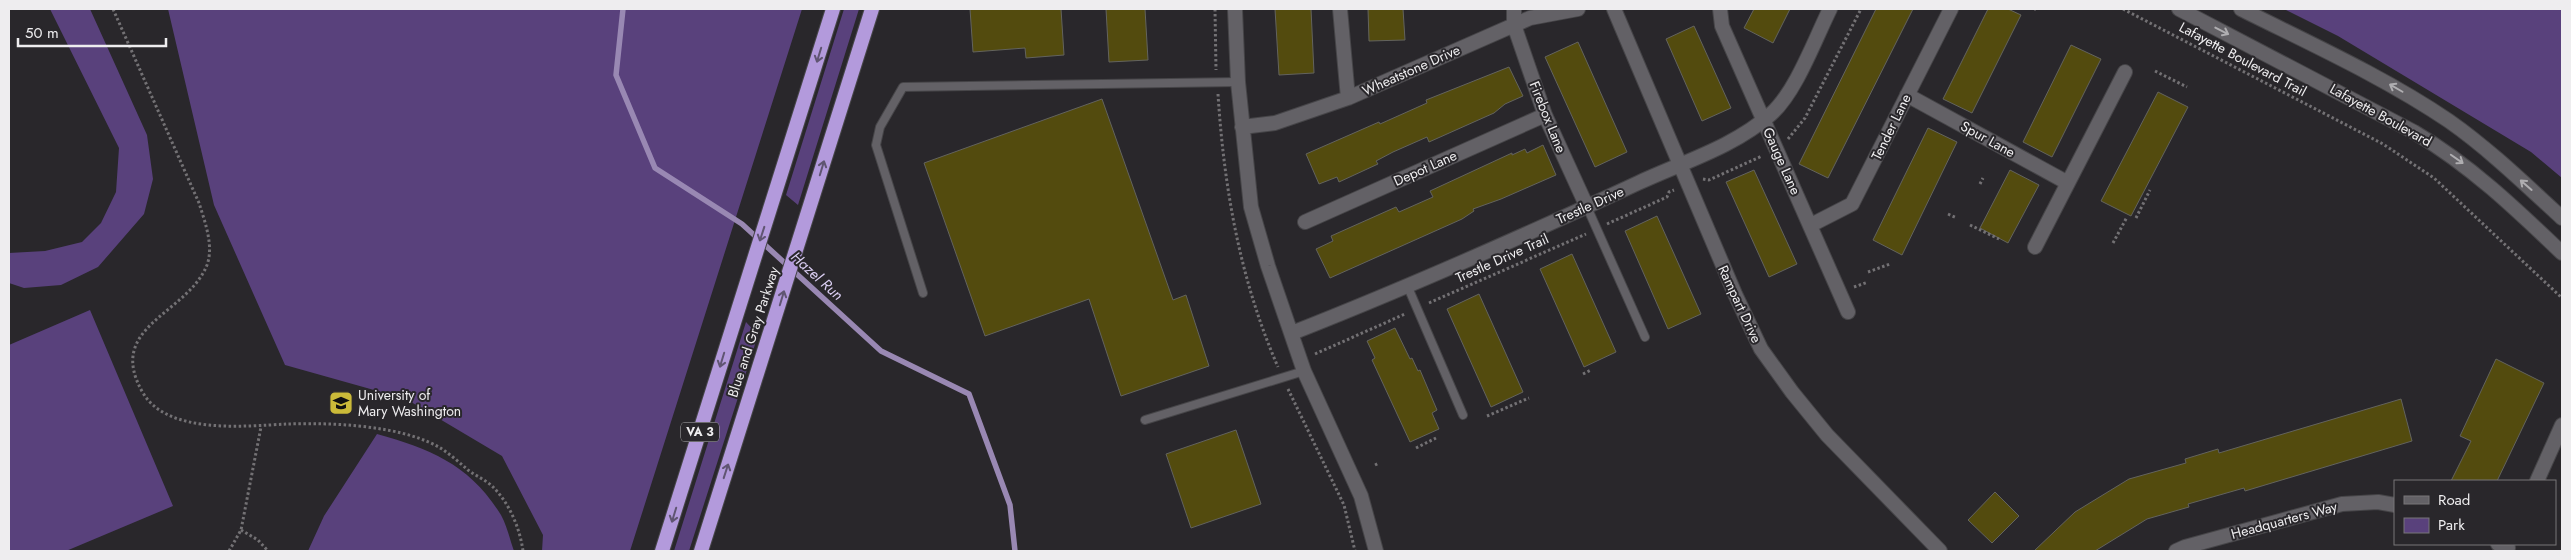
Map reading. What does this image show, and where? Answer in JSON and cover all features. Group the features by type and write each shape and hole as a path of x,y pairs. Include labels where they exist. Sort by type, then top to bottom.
{"highway":[{"name":"Blue and Gray Parkway","path":"662,551 833,9"},
{"name":"Blue and Gray Parkway","path":"701,551 872,9"}],"street":[{"path":"1235,9 1238,82 1251,207 1268,266 1304,371 1361,496 1376,551"},
{"path":"1340,9 1348,98"},
{"name":"Firebox Lane","path":"1514,9 1514,25 1545,115 1587,207"},
{"name":"Wheatstone Drive","path":"1242,128 1275,123 1348,98 1514,25 1543,14 1578,9"},
{"name":"Rampart Drive","path":"1614,9 1734,294 1761,349 1792,392 1827,435 1940,551"},
{"name":"Gauge Lane","path":"1720,9 1722,26 1848,312"},
{"name":"Trestle Drive","path":"1292,333 1407,286 1725,144 1764,120 1782,102 1790,90 1830,9"},
{"name":"Tender Lane","path":"1811,225 1852,204 1951,9"},
{"name":"Lafayette Boulevard","path":"2179,9 2442,148 2492,187 2562,253"},
{"name":"Lafayette Boulevard","path":"2241,9 2360,68 2450,122 2506,167 2562,218"},
{"path":"2035,247 2125,72"},
{"name":"Spur Lane","path":"1907,95 2068,183"},
{"name":"Depot Lane","path":"1305,222 1545,115"},
{"path":"2537,480 2562,425"},
{"name":"Headquarters Way","path":"2176,551 2342,504 2378,502 2394,505"}],"lane":[{"path":"923,293 876,145 880,127 903,87 1238,82"},
{"path":"1587,207 1645,336"},
{"path":"1407,286 1463,415"},
{"path":"1145,420 1304,371"}],"path":[{"path":"113,9 199,203 207,228 209,246 207,264 197,284 144,330 134,347 134,369 143,393 154,406 167,416 190,423 261,427 287,424 380,429 418,438 442,449 493,487 513,516 523,551"},
{"path":"1215,9 1216,66"},
{"path":"1784,142 1805,118 1861,9"},
{"name":"Lafayette Boulevard Trail","path":"2123,9 2374,140 2408,160 2456,198 2562,298"},
{"path":"2155,71 2187,87"},
{"path":"1702,179 1708,180 1767,153"},
{"path":"1980,184 1982,178"},
{"path":"2136,218 2150,190"},
{"path":"1608,224 1667,197 1670,192"},
{"path":"1948,214 1957,218"},
{"path":"2112,243 2127,217"},
{"path":"1970,225 1999,239"},
{"name":"Trestle Drive Trail","path":"1427,304 1587,234"},
{"path":"1868,272 1890,264"},
{"path":"1310,355 1405,314"},
{"path":"1583,374 1591,370"},
{"path":"1487,416 1529,398"},
{"path":"1293,400 1344,505 1355,551"},
{"path":"229,551 242,530 261,427"},
{"path":"1416,448 1436,438"},
{"path":"1375,465 1379,464"},
{"path":"242,530 258,540 268,551"}],"green space":[{"path":"50,9 90,9 147,135 153,179 144,214 98,267 61,285 24,288 9,283 9,253 45,251 82,242 101,223 116,192 119,148"},
{"path":"168,9 802,9 630,551 542,551 543,535 502,456 406,399 285,365 214,205"},
{"path":"844,9 859,9 798,205 786,195"},
{"path":"2284,9 2562,9 2562,178 2531,152 2338,36"},
{"path":"90,310 173,506 66,551 9,551 9,345"},
{"path":"746,322 758,335 689,551 674,551"},
{"path":"377,434 432,453 462,471 476,483 501,515 514,551 308,551 324,516"}],"building":[{"path":"970,9 1061,9 1064,55 1026,58 1025,48 973,52"},
{"path":"1106,9 1145,9 1148,60 1109,62"},
{"path":"1275,9 1311,9 1314,73 1279,75"},
{"path":"1368,9 1403,9 1405,40 1369,41"},
{"path":"1754,9 1790,9 1773,43 1744,28"},
{"path":"1876,9 1913,9 1828,178 1799,164"},
{"path":"1988,9 2008,9 2021,15 1972,113 1943,99"},
{"path":"1694,26 1731,108 1702,121 1666,39"},
{"path":"1578,42 1627,152 1595,167 1545,57"},
{"path":"2071,45 2101,59 2052,157 2023,142"},
{"path":"1509,67 1523,96 1505,104 1494,113 1429,142 1427,137 1393,152 1376,161 1378,164 1339,182 1337,177 1319,184 1306,154 1427,103 1426,100"},
{"path":"2158,92 2188,107 2131,216 2101,201"},
{"path":"1102,99 1173,300 1186,295 1209,366 1121,396 1089,299 985,336 924,163"},
{"path":"1928,128 1957,142 1902,255 1873,240"},
{"path":"1543,145 1556,175 1473,209 1474,211 1462,219 1330,278 1316,249 1333,241 1331,236 1396,207 1399,212 1433,197 1430,191 1512,153 1512,155 1525,149 1527,153"},
{"path":"1754,170 1797,264 1769,277 1726,182"},
{"path":"2010,170 2039,185 2008,243 1980,228"},
{"path":"1657,216 1701,314 1668,329 1625,231"},
{"path":"1572,254 1616,352 1584,367 1540,269"},
{"path":"1479,294 1523,392 1491,407 1447,309"},
{"path":"1395,328 1410,359 1412,358 1418,371 1420,370 1437,410 1432,413 1439,429 1410,442 1372,360 1375,358 1367,341"},
{"path":"2496,359 2544,383 2497,480 2452,480 2471,441 2460,436"},
{"path":"2401,399 2412,441 2245,491 2244,488 2188,504 2189,507 2147,519 2095,551 2034,551 2075,512 2129,479 2186,463 2185,459 2218,449 2219,453"},
{"path":"1236,430 1261,504 1191,528 1166,454"},
{"path":"1995,492 2019,516 1992,543 1968,520"}],"waterway":[{"name":"Hazel Run","path":"623,9 616,75 655,168 742,224 881,351 969,394 1010,505 1015,551"}],"place":[{"name":"University of Mary Washington","path":"341,403"}]}
